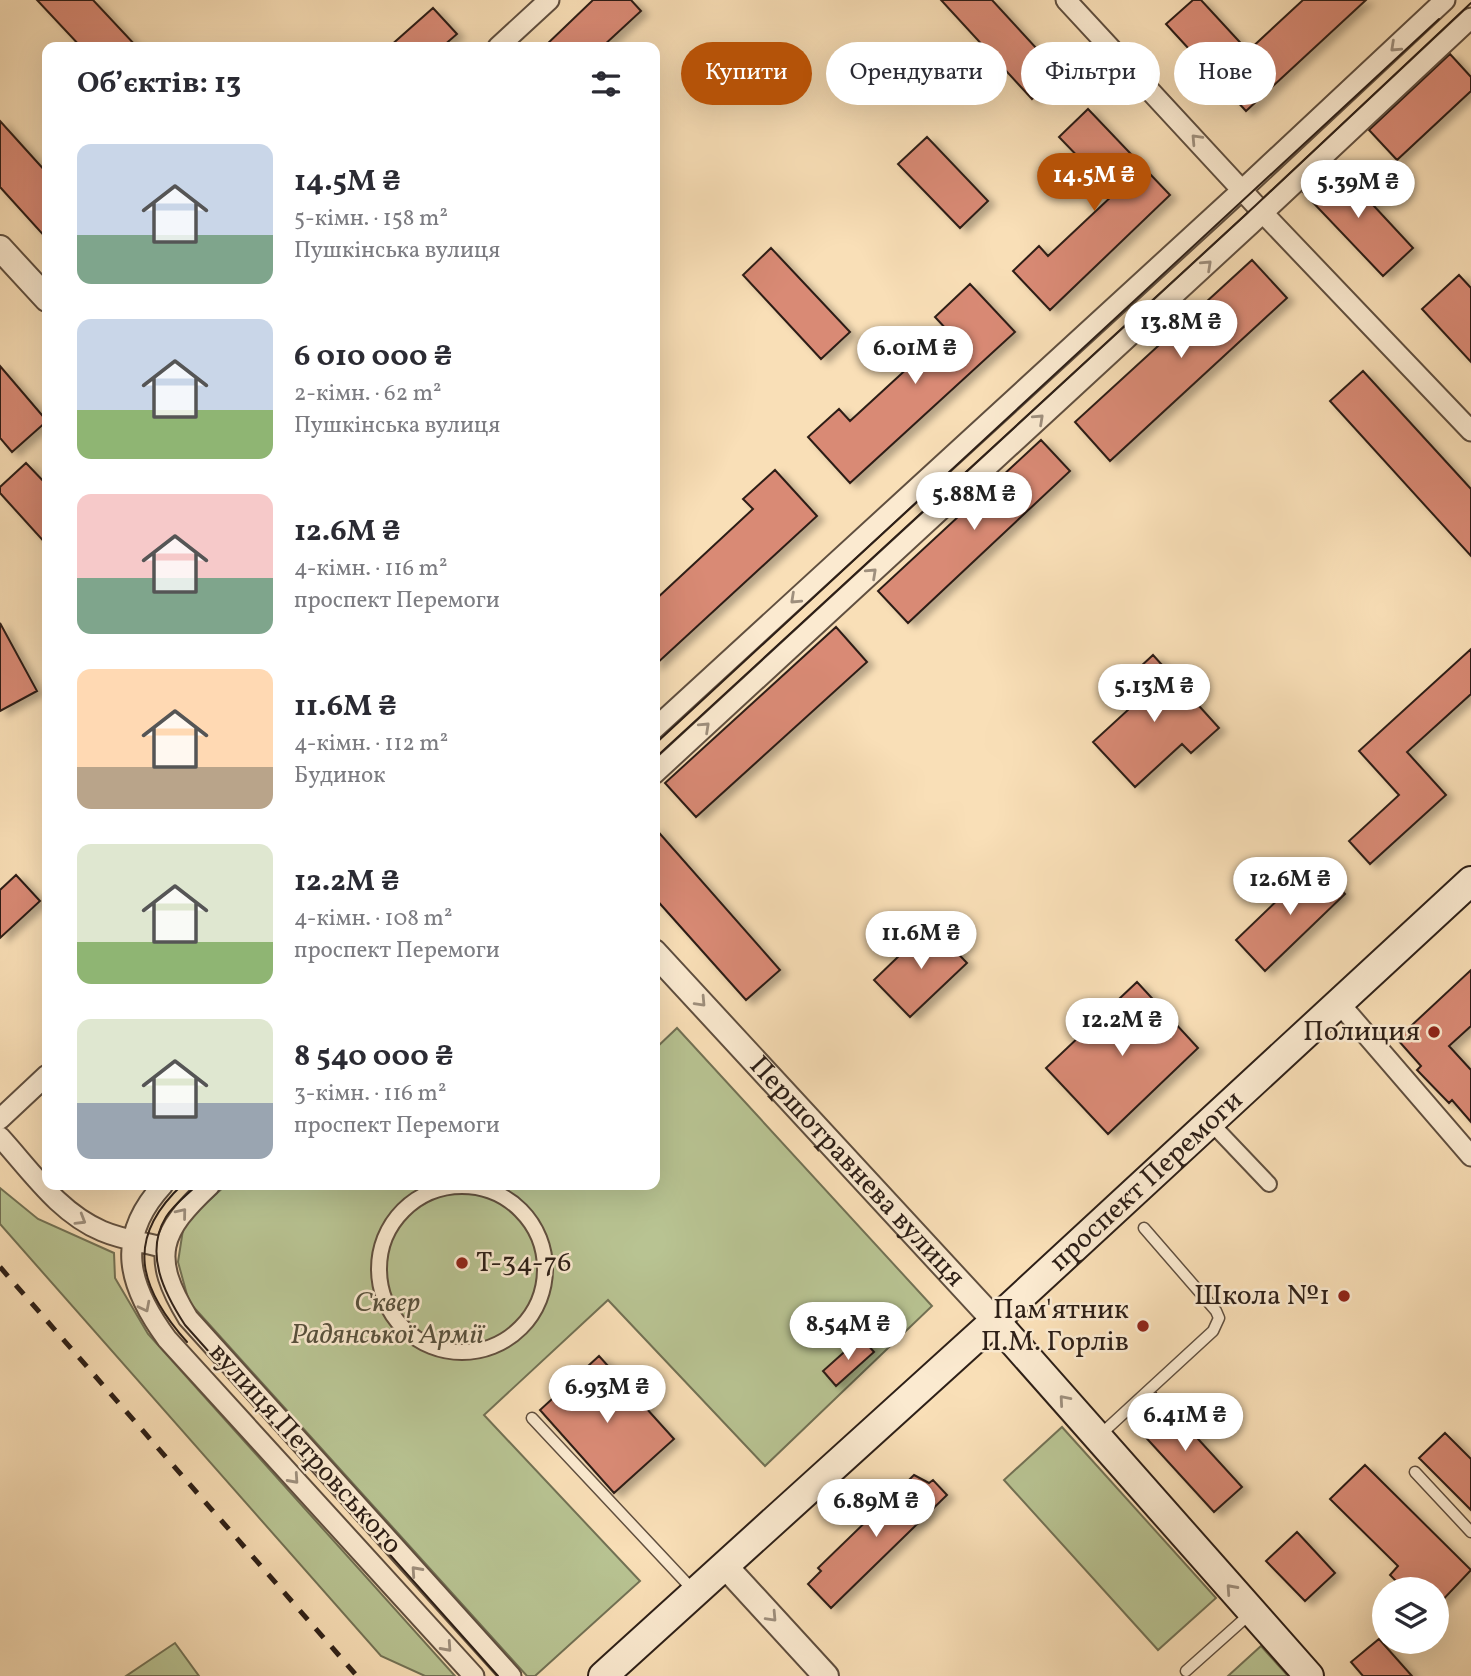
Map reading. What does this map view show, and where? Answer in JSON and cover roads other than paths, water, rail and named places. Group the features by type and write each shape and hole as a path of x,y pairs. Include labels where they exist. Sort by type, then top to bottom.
{"main road":[{"name":"проспект Перемоги","path":"603,1676 995,1321 1471,881"},
{"name":"Першотравнева вулиця","path":"995,1321 1309,1676"}],"street":[{"path":"503,42 549,0"},
{"path":"1066,0 1263,213 1471,431"},
{"path":"660,723 1445,0"},
{"path":"660,768 1471,18"},
{"path":"0,248 42,294"},
{"name":"Першотравнева вулиця","path":"660,958 995,1321"},
{"path":"1339,1003 1471,1156"},
{"path":"0,1119 42,1081"},
{"path":"1210,1122 1269,1184"},
{"path":"0,1136 42,1184"},
{"path":"47,1190 64,1209 81,1221 132,1242 165,1248 176,1219 205,1190"},
{"path":"132,1242 141,1216 158,1190"},
{"path":"435,1190 405,1207 393,1223 383,1241 379,1278 391,1313 403,1328 417,1339 452,1352 471,1352 490,1347 507,1338 523,1325 534,1310 542,1291 545,1276 540,1239 530,1221 516,1205 488,1190"},
{"name":"вулиця Петровського","path":"132,1242 131,1265 137,1291 150,1316 167,1339 474,1676"},
{"name":"вулиця Петровського","path":"165,1248 168,1275 179,1304 188,1318 511,1676"},
{"path":"725,1566 826,1676"}],"lane":[{"path":"1097,1438 1213,1331 1219,1318 1216,1311 1144,1228"},
{"path":"532,1418 696,1593"},
{"path":"1415,1472 1471,1532"},
{"path":"1186,1671 1252,1612"}],"tram line":[{"path":"660,753 1256,205 1471,3"},
{"path":"660,739 1439,19"},
{"path":"178,1190 152,1225 145,1244 145,1264 149,1283 158,1302 187,1342"},
{"path":"192,1190 166,1217 157,1245 159,1272 177,1313 498,1676"}],"railway":[{"path":"0,1267 357,1676"}],"place":[{"name":"Полиция","path":"1434,1032"},
{"name":"Т-34-76","path":"462,1263"},
{"name":"Школа №1","path":"1344,1296"},
{"name":"Пам'ятник П.М. Горлів","path":"1143,1326"}],"park label":[{"name":"Сквер Радянської Армії","path":"387,1319"}]}
